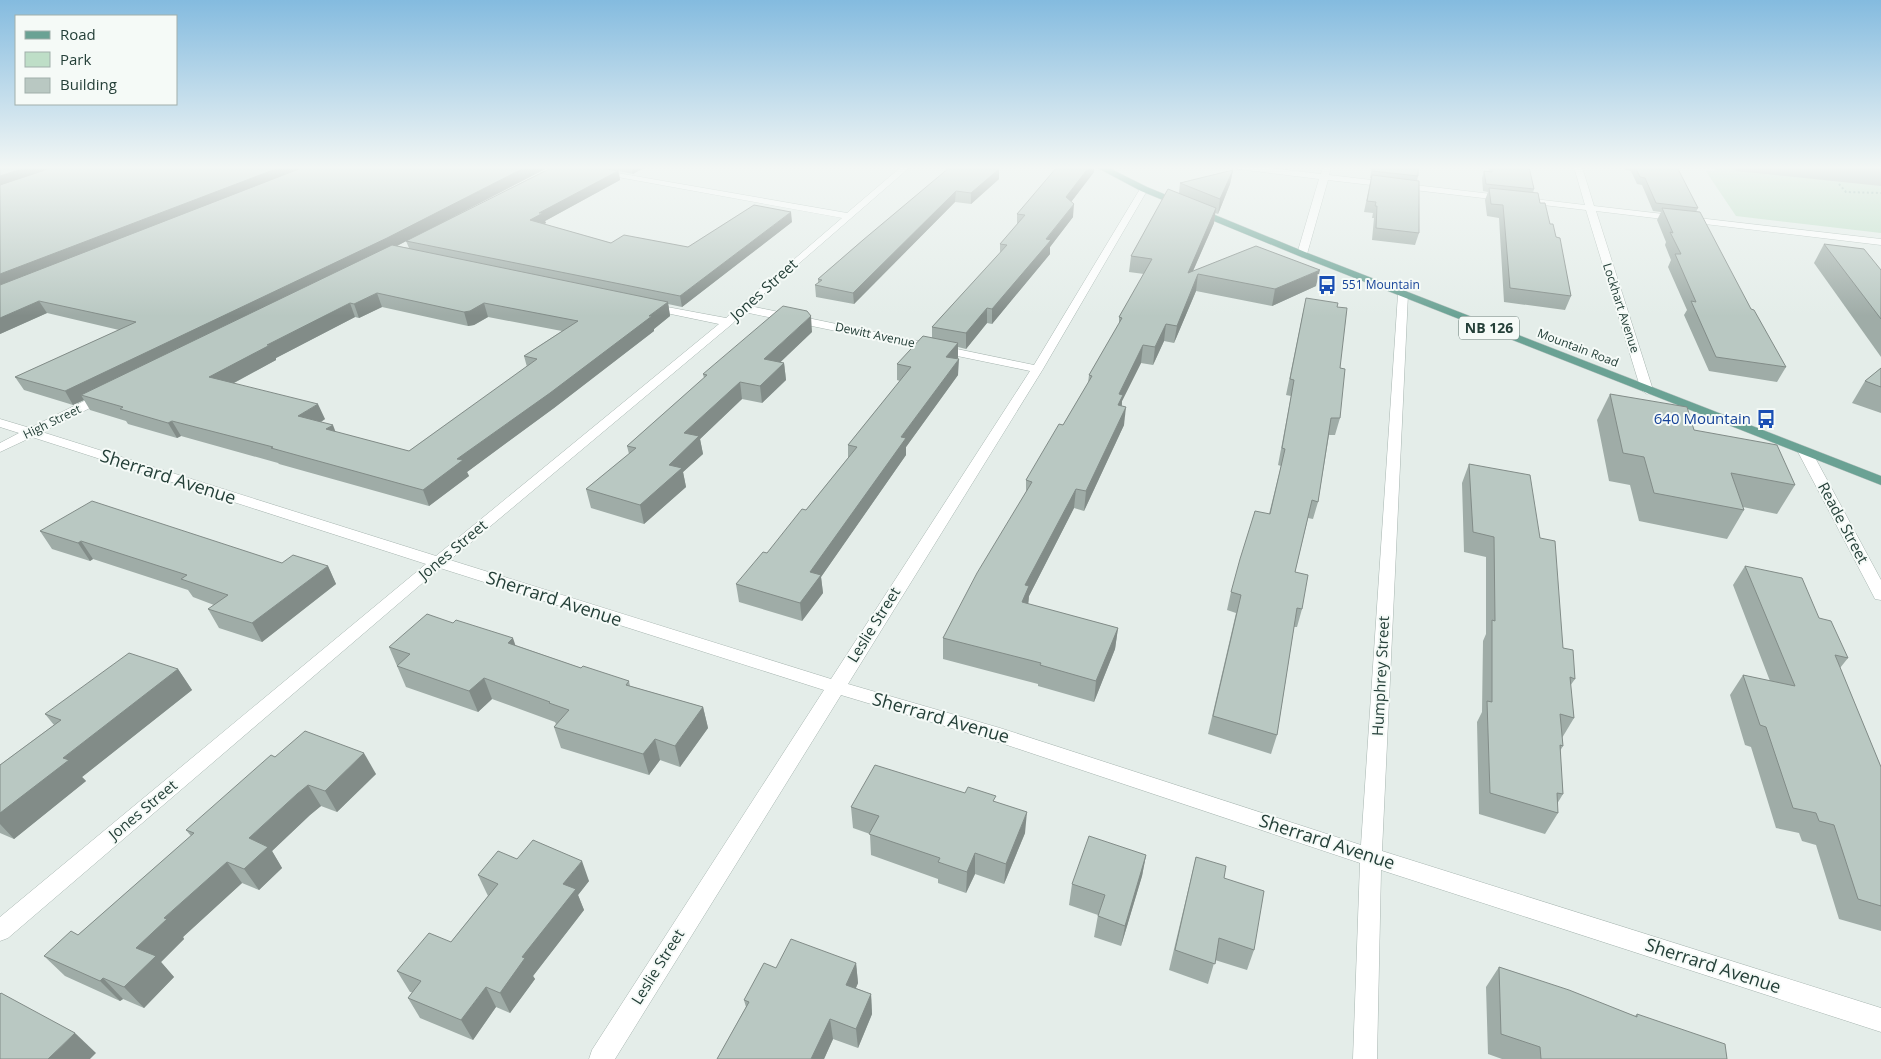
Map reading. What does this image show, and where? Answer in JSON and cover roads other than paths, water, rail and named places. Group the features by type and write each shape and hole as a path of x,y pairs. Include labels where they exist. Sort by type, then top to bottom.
{"main road":[{"name":"Mountain Road","path":"1211,216 1403,294 1881,481"}],"street":[{"name":"Jones Street","path":"0,931 438,562 728,322 848,216"},
{"name":"Leslie Street","path":"601,1059 1037,369 1128,216"},
{"path":"1302,254 1313,216"},
{"name":"Lockhart Avenue","path":"1593,216 1647,390"},
{"path":"1662,216 1881,242"},
{"name":"Humphrey Street","path":"1366,1059 1371,857 1403,294"},
{"path":"643,305 728,322"},
{"name":"Dewitt Avenue","path":"742,308 1037,369"},
{"name":"High Street","path":"0,448 110,393"},
{"name":"Sherrard Avenue","path":"0,423 835,687 1000,735 1371,857 1881,1020"},
{"name":"Reade Street","path":"1806,452 1881,595"}],"place":[{"name":"551 Mountain","path":"1327,285"},
{"name":"640 Mountain","path":"1766,419"}]}
